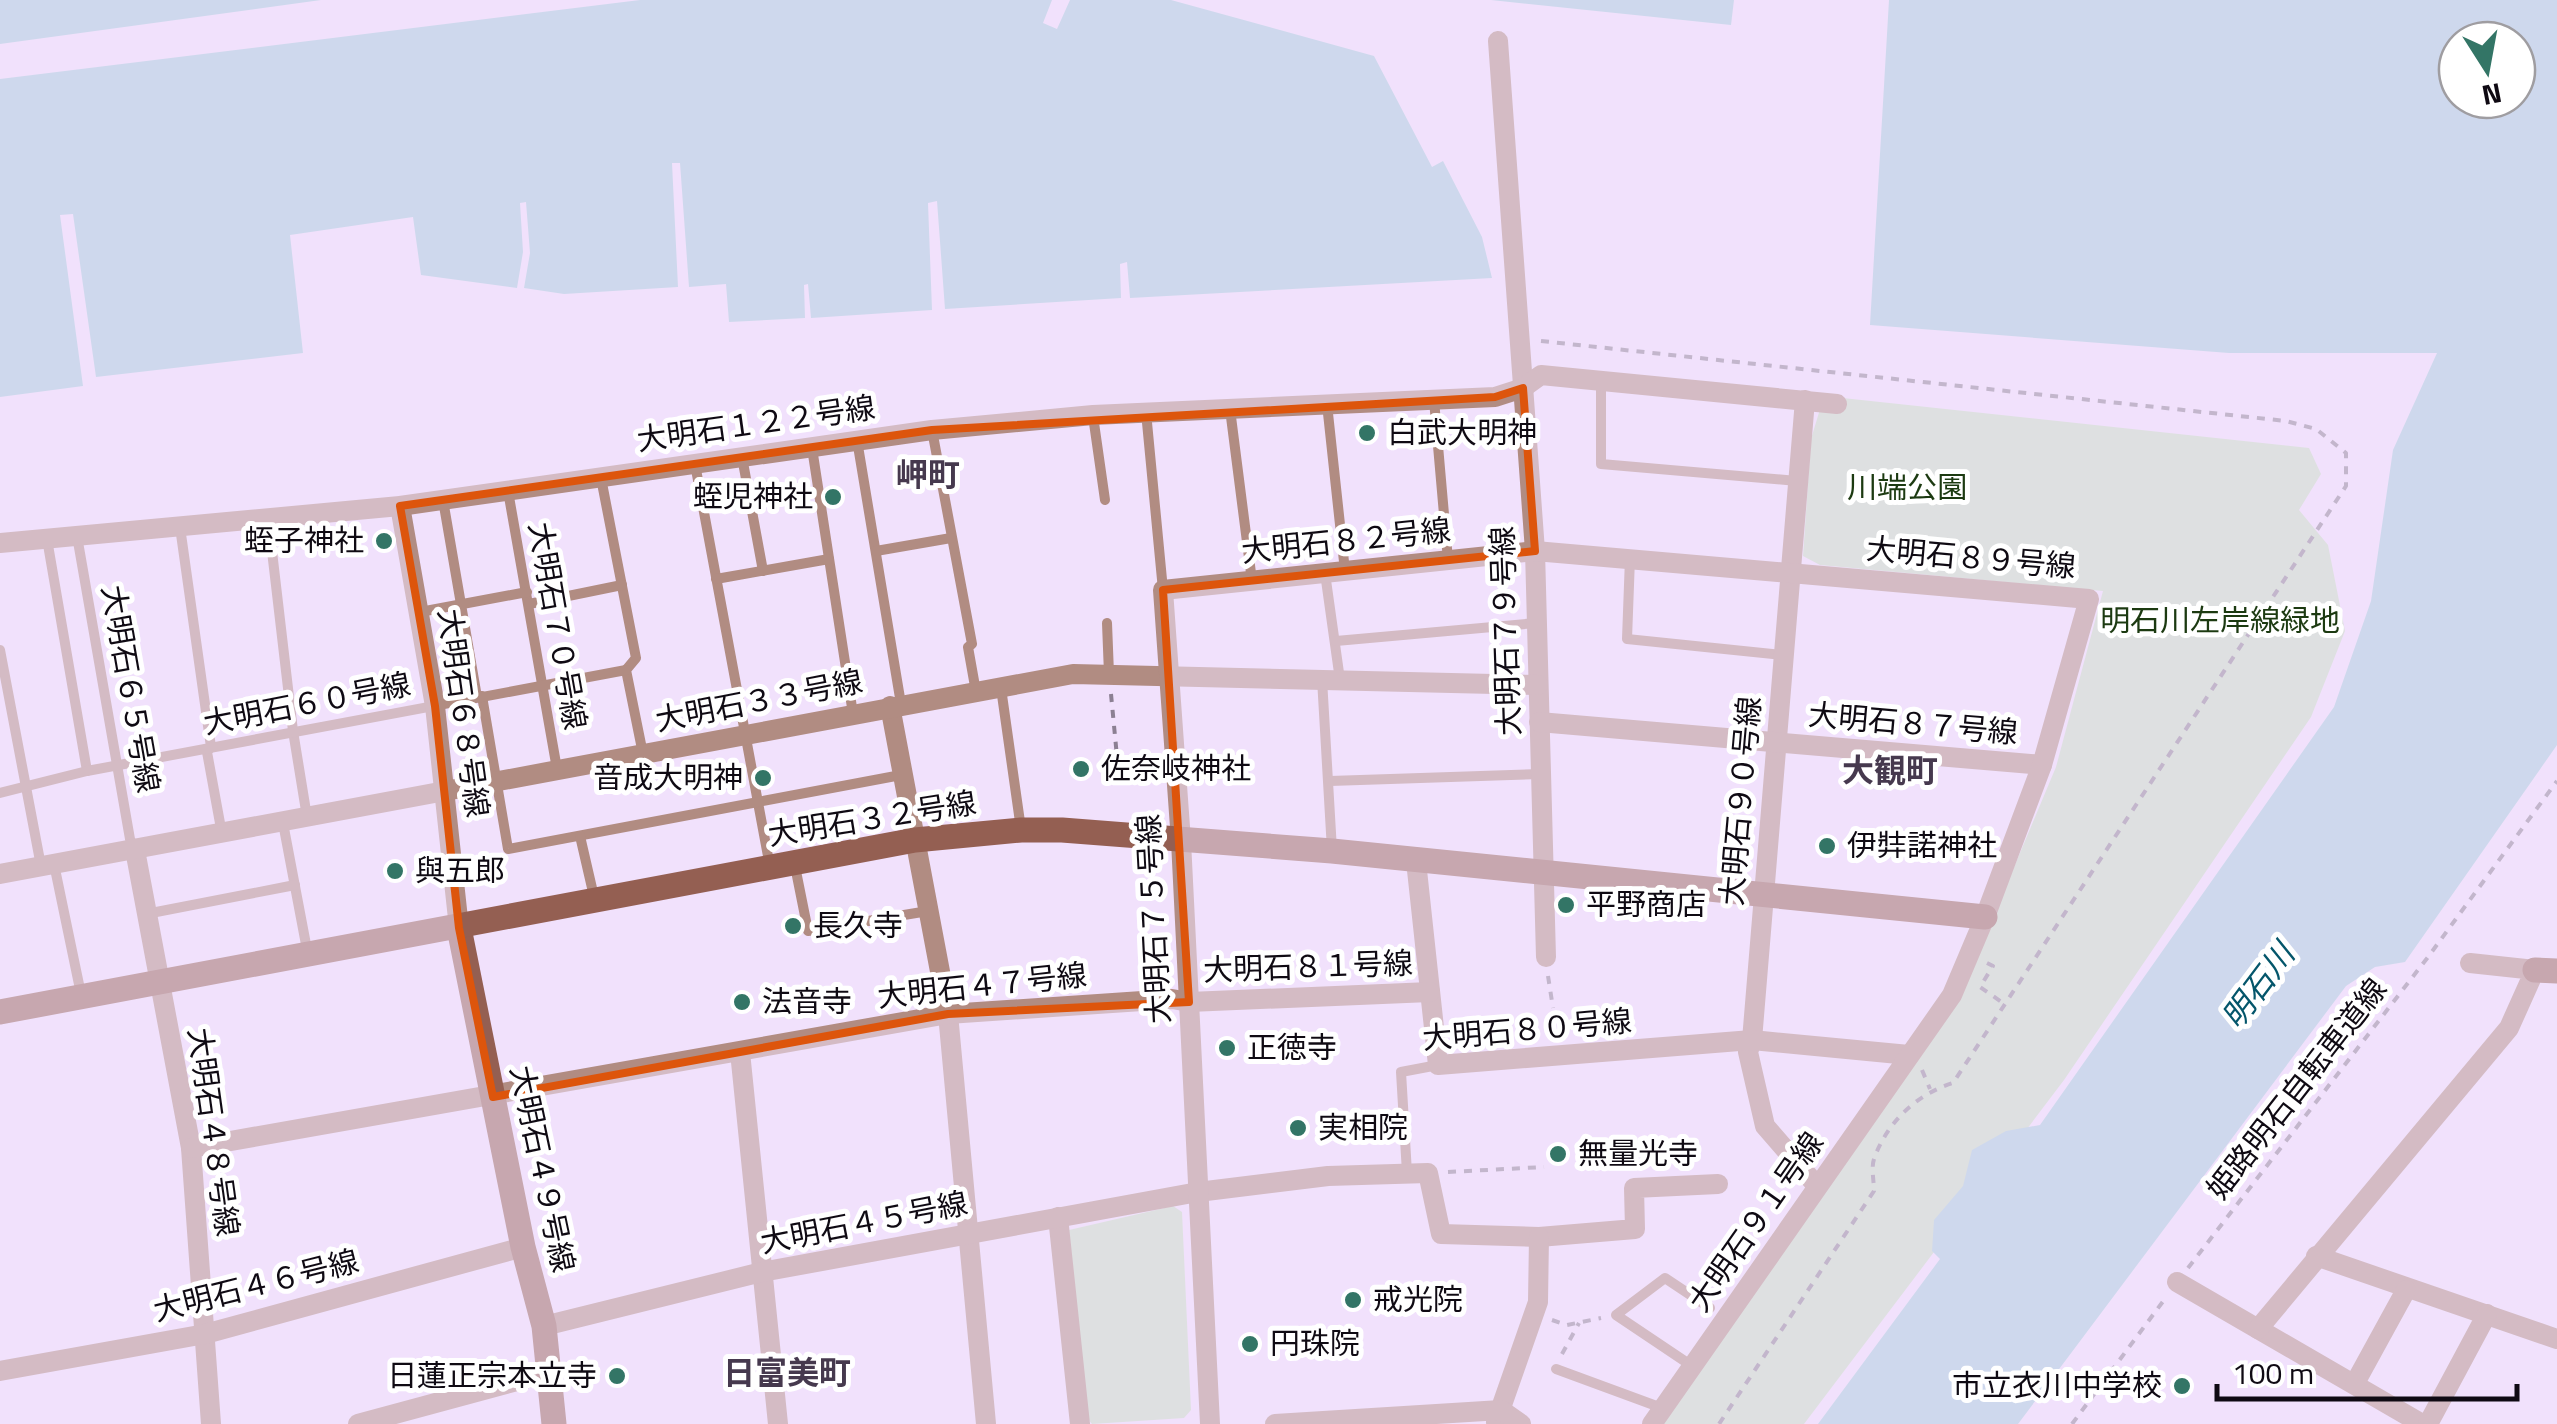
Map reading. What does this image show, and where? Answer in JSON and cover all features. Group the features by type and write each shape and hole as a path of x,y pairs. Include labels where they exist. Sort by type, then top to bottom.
{"street":[{"name":"大明石７９号線","path":"1498,41 1535,551 1546,957"},
{"name":"大明石１２２号線","path":"0,543 400,506 932,430 1093,414 1495,397 1523,388 1541,374 1837,404"},
{"name":"大明石９０号線","path":"1805,400 1748,1052 1765,1126 1818,1186"},
{"name":"大明石６８号線","path":"400,506 435,706 459,928"},
{"name":"大明石８９号線","path":"1535,551 2089,599 2042,765 1952,995 1916,1062"},
{"name":"大明石８２号線","path":"1163,590 1535,551"},
{"name":"大明石７５号線","path":"1163,590 1181,841 1210,1424"},
{"name":"大明石３３号線","path":"0,874 1073,674 1538,685"},
{"path":"896,705 902,775 948,1014 986,1424"},
{"name":"大明石８７号線","path":"1539,722 2042,765"},
{"name":"大明石３２号線","path":"0,1012 915,840 1021,830 1332,852 1985,916"},
{"name":"大明石４８号線","path":"135,850 191,1148 211,1424"},
{"path":"1416,862 1438,1066"},
{"name":"大明石４９号線","path":"459,928 523,1247 544,1326 554,1424"},
{"path":"2258,1329 2510,1028 2546,971 2470,963"},
{"name":"大明石８１号線","path":"1190,1002 1430,992"},
{"name":"大明石４７号線","path":"191,1148 948,1014 1172,999 1190,1002"},
{"name":"大明石８０号線","path":"1438,1066 1752,1040 1916,1062"},
{"path":"740,1052 778,1424"},
{"name":"大明石９１号線","path":"1658,1416 1818,1186 1916,1062"},
{"path":"1198,1192 1328,1176 1418,1173 1441,1234 1540,1236 1635,1229 1634,1188 1718,1184"},
{"name":"大明石４５号線","path":"544,1326 762,1272 1198,1192"},
{"path":"1058,1217 1080,1424"},
{"path":"1499,1417 1538,1302 1540,1236"},
{"name":"大明石４６号線","path":"0,1371 205,1334 523,1247"},
{"path":"2316,1256 2557,1339"},
{"path":"2178,1282 2425,1424 2487,1314"},
{"path":"2355,1383 2406,1290"},
{"path":"358,1424 550,1372"},
{"path":"1275,1424 1499,1417 1521,1424"}],"lane":[{"path":"1602,380 1600,464 1798,482"},
{"path":"1434,400 1448,560"},
{"path":"1327,404 1336,641 1331,679 1332,852"},
{"path":"1230,408 1252,581"},
{"name":"大明石７５号線","path":"1146,412 1163,590"},
{"path":"1093,414 1105,500"},
{"path":"932,430 972,644 968,647 976,692"},
{"path":"858,440 896,705"},
{"path":"812,446 853,714"},
{"path":"742,457 763,570"},
{"path":"695,464 758,802 808,932 928,911"},
{"path":"601,476 636,658 626,670 643,754"},
{"name":"大明石７０号線","path":"508,490 557,770"},
{"path":"443,499 508,849 902,775"},
{"path":"268,517 307,818"},
{"path":"180,526 210,748 207,752 222,834"},
{"name":"大明石６５号線","path":"77,536 135,850"},
{"path":"876,551 950,538"},
{"path":"47,539 87,771"},
{"path":"1630,558 1626,640 1784,655"},
{"path":"716,579 829,559"},
{"path":"420,612 622,586"},
{"path":"1107,623 1109,674"},
{"path":"1336,641 1537,623"},
{"path":"0,650 26,785 82,996"},
{"name":"大明石６０号線","path":"0,794 87,771 626,670"},
{"path":"1000,688 1021,830"},
{"path":"1330,781 1540,774"},
{"path":"284,822 308,956"},
{"path":"580,836 595,902"},
{"path":"146,914 295,885"},
{"name":"大明石８０号線","path":"1418,1173 1402,1072 1438,1066"},
{"path":"1692,1366 1616,1316 1665,1278 1710,1308"},
{"path":"1555,1368 1658,1416"}],"path":[{"path":"1541,342 2286,421 2316,428 2346,453 2346,486 1952,1083 1930,1090 1898,1118 1873,1161 1874,1191 1718,1424"},
{"path":"1109,674 1118,758"},
{"name":"姫路明石自転車道線","path":"2072,1424 2557,781"},
{"path":"1546,957 1553,1008"},
{"path":"1994,966 1980,986 2004,1004"},
{"path":"1916,1062 1930,1090"},
{"path":"1418,1173 1544,1166"},
{"path":"1534,1313 1567,1326 1616,1316"},
{"path":"1555,1368 1579,1323"}],"highlighted area":[{"path":"1523,388 1535,551 1163,590 1189,1002 948,1014 493,1097 459,928 435,706 400,506 932,430 1495,397"}],"green space":[{"name":"明石川左岸線緑地","path":"1824,396 2309,448 2321,474 2299,510 2328,545 2345,631 2311,717 2064,1080 1804,1424 1661,1424 1993,917 2056,767 2103,591 1820,565 1803,556 1811,439"},
{"path":"1173,1206 1182,1212 1191,1410 1184,1418 1092,1424 1087,1418 1069,1230"}],"water":[{"path":"0,0 1052,0 1043,23 1057,29 1070,0 1171,0 1374,56 1432,167 1443,161 1482,237 1492,278 1130,298 1127,262 1120,264 1121,298 945,309 937,201 928,203 932,310 811,318 808,284 804,285 805,318 729,322 726,284 689,287 680,163 672,163 678,287 564,294 524,288 530,253 526,202 520,203 523,252 517,288 421,275 413,217 290,235 303,353 96,377 73,214 60,215 83,386 0,397"},
{"path":"1491,0 1734,0 1731,25"},
{"name":"明石川","path":"1889,0 2557,0 2557,745 2405,962 2375,967 2346,986 2018,1424 1818,1424 1940,1259 1932,1251 1934,1220 1963,1186 1972,1150 2006,1131 2040,1125 2334,707 2371,601 2393,450 2437,353 2229,353 1870,325"}],"pier":[{"path":"321,0 640,0 0,79 0,44"}],"place":[{"name":"白武大明神","path":"1367,433"},
{"name":"蛭児神社","path":"833,497"},
{"name":"蛭子神社","path":"384,541"},
{"name":"佐奈岐神社","path":"1081,769"},
{"name":"音成大明神","path":"763,778"},
{"name":"伊弉諾神社","path":"1827,846"},
{"name":"與五郎","path":"395,871"},
{"name":"平野商店","path":"1566,905"},
{"name":"長久寺","path":"793,926"},
{"name":"法音寺","path":"742,1002"},
{"name":"正徳寺","path":"1227,1048"},
{"name":"実相院","path":"1298,1128"},
{"name":"無量光寺","path":"1558,1154"},
{"name":"戒光院","path":"1353,1300"},
{"name":"円珠院","path":"1250,1344"},
{"name":"日蓮正宗本立寺","path":"617,1376"},
{"name":"市立衣川中学校","path":"2182,1386"}],"district":[{"name":"岬町","path":"928,475"},
{"name":"大観町","path":"1890,771"},
{"name":"日富美町","path":"787,1373"}],"park label":[{"name":"川端公園","path":"1907,488"}]}
